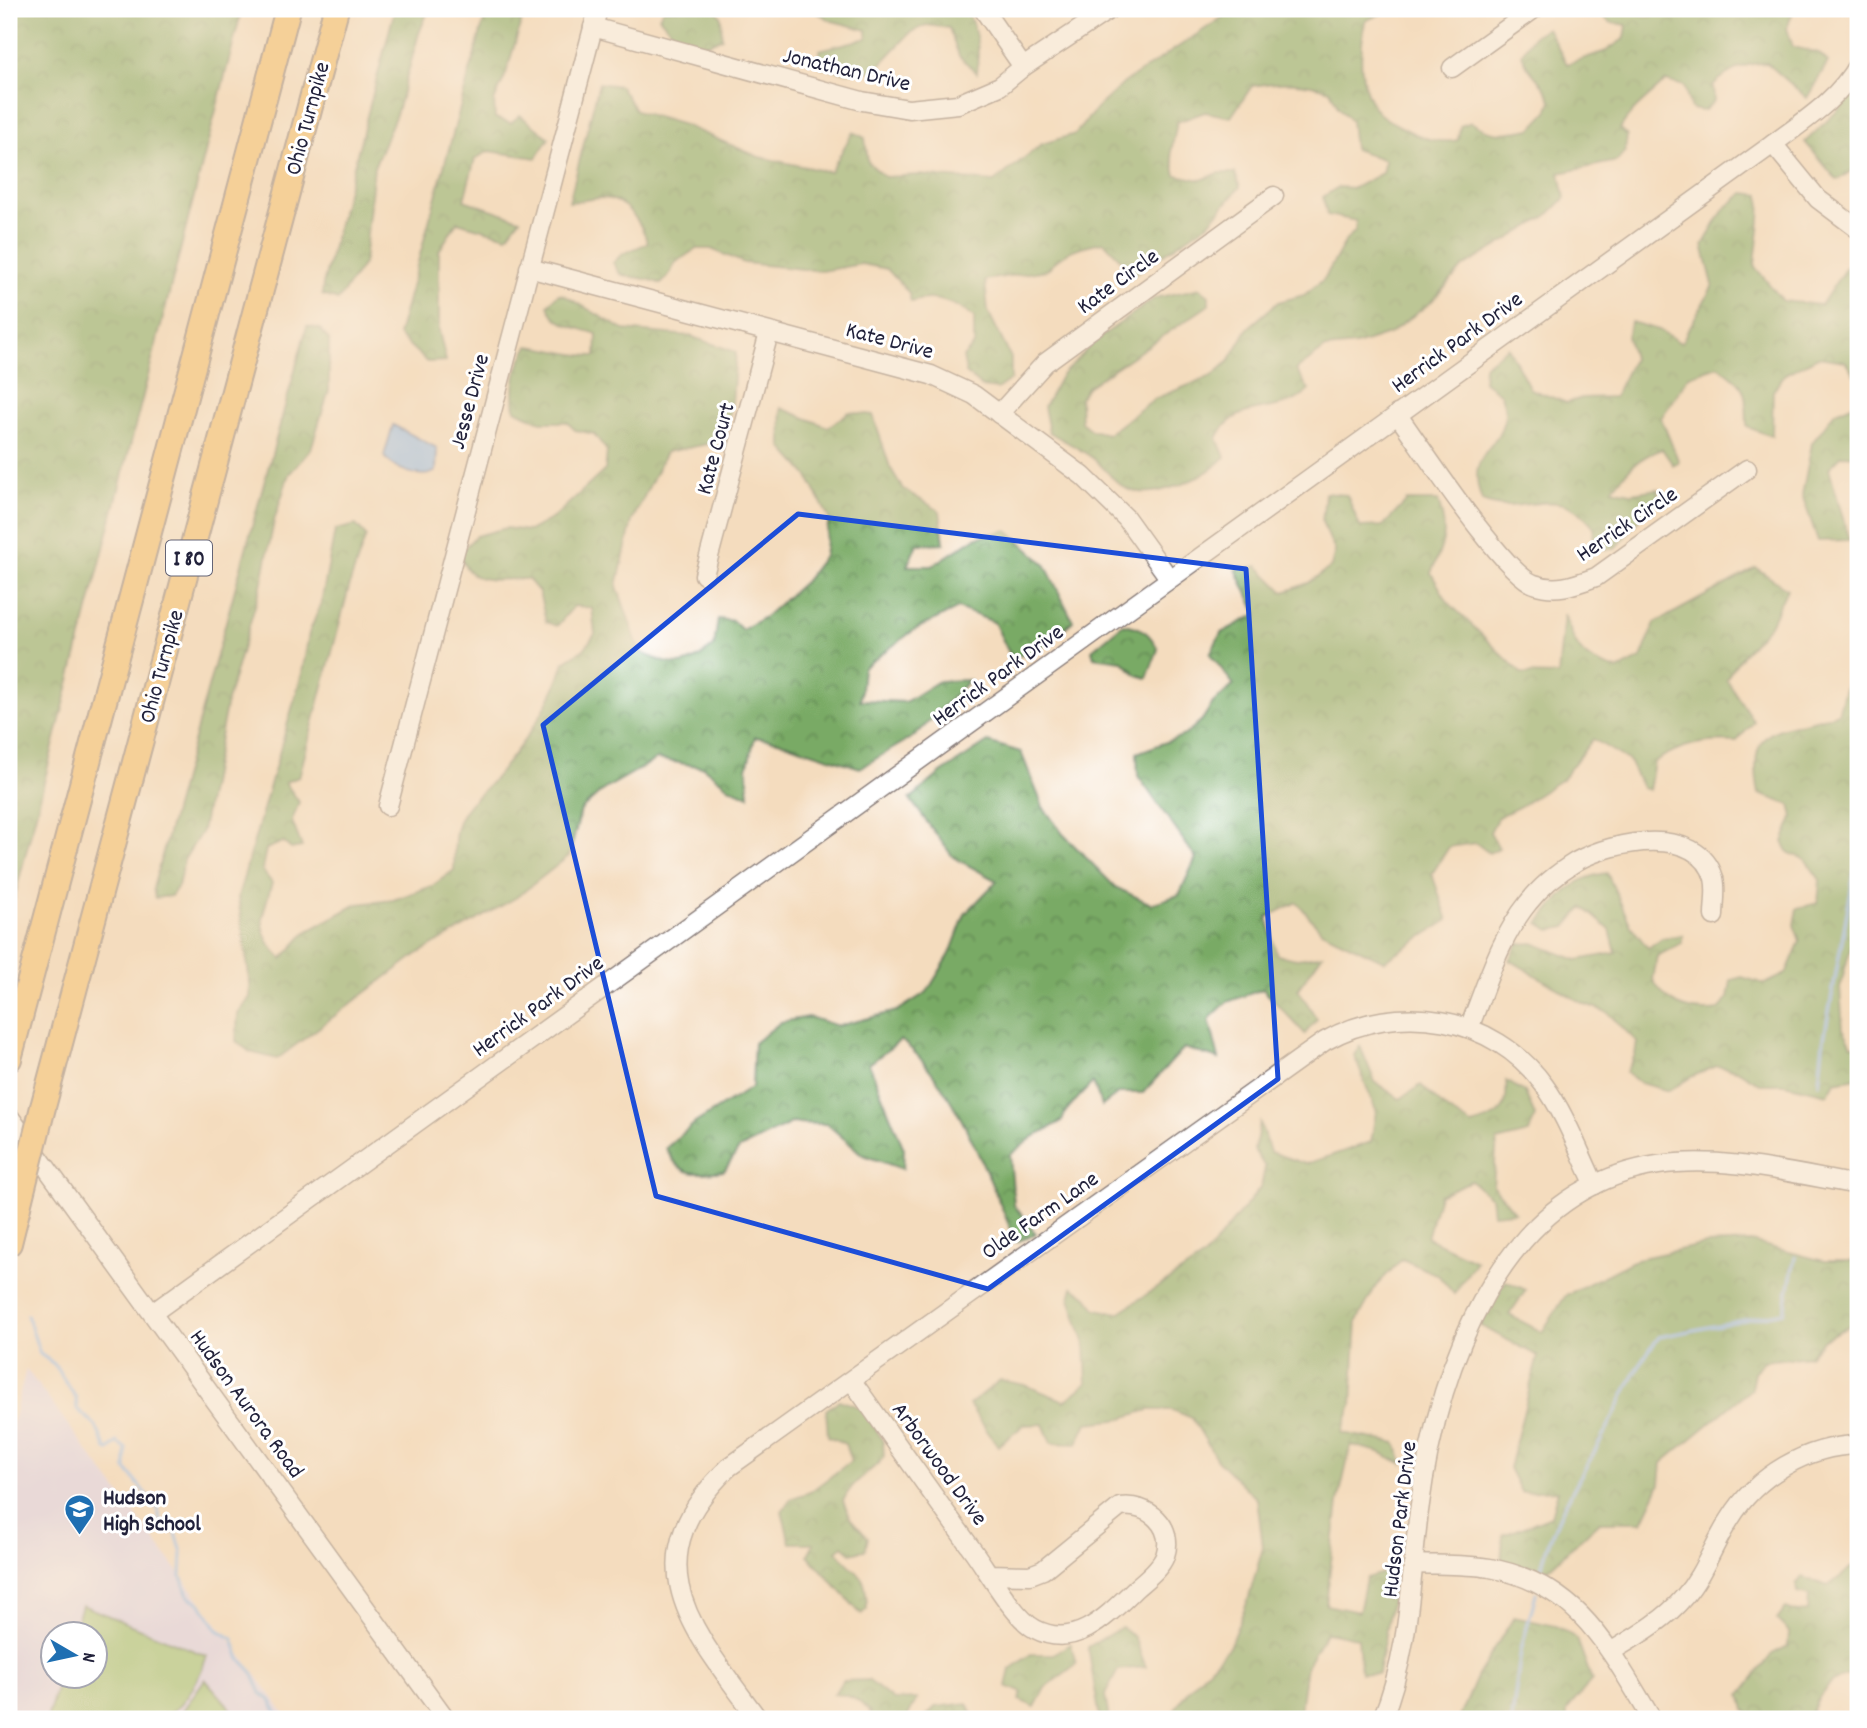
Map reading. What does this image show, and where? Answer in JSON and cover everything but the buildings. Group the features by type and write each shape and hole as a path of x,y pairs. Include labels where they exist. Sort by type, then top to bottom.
{"highway":[{"name":"Ohio Turnpike","path":"9,1058 288,9"},
{"name":"Ohio Turnpike","path":"9,1243 336,9"}],"street":[{"name":"Jesse Drive","path":"388,806 598,9"},
{"path":"983,9 1023,67"},
{"name":"Jonathan Drive","path":"593,27 862,101 909,109 935,107 972,99 1007,82 1023,67 1110,9"},
{"path":"1452,68 1534,9"},
{"name":"Herrick Park Drive","path":"154,1312 1773,144 1823,107 1841,90 1858,64"},
{"path":"1773,144 1818,199 1858,229"},
{"name":"Kate Circle","path":"999,414 1045,363 1274,196"},
{"name":"Kate Drive","path":"529,268 932,375 974,394 1083,476 1112,502 1169,578"},
{"name":"Kate Court","path":"705,575 769,333"},
{"name":"Herrick Circle","path":"1396,414 1502,559 1527,581 1557,588 1569,587 1595,577 1747,469"},
{"path":"1469,1028 1514,921 1548,882 1577,861 1625,845 1651,842 1687,848 1701,858 1713,878 1714,916"},
{"name":"Olde Farm Lane","path":"758,1719 699,1637 686,1614 678,1581 678,1553 683,1532 689,1516 710,1485 729,1467 1325,1041 1356,1025 1390,1018 1429,1018 1469,1028 1517,1056 1544,1084 1595,1185"},
{"name":"Hudson Aurora Road","path":"9,1116 154,1312 446,1719"},
{"name":"Hudson Park Drive","path":"1382,1719 1401,1664 1411,1611 1430,1448 1460,1349 1480,1304 1508,1256 1535,1226 1595,1185 1657,1165 1715,1163 1858,1185"},
{"name":"Arborwood Drive","path":"852,1381 990,1574 1023,1619 1035,1629 1057,1636 1070,1635 1102,1620 1157,1569 1164,1558 1167,1542 1165,1530 1158,1518 1146,1510 1120,1507 1043,1570 1030,1575 990,1574"},
{"path":"1612,1651 1647,1630 1683,1598 1707,1565 1731,1517 1761,1483 1801,1457 1822,1449 1858,1445"},
{"path":"1415,1564 1488,1568 1531,1580 1573,1606 1612,1651 1651,1719"}],"highlighted area":[{"path":"798,514 1246,569 1278,1079 988,1289 656,1196 543,725"}],"shaded area":[{"name":"Hudson High School","path":"26,1369 289,1719 9,1719 9,1438"}],"green space":[{"path":"9,9 242,9 9,919"},
{"path":"395,9 429,9 419,33 397,112 374,167 364,263 338,300 322,295 323,284"},
{"path":"487,9 525,9 506,74 494,101 495,118 511,123 520,115 549,138 536,158 489,151 475,159 464,200 520,219 507,236 457,222 439,251 439,331 446,361 427,362 398,335"},
{"path":"664,9 716,9 721,16 722,38 699,47 673,33 659,17"},
{"path":"811,9 966,9 977,40 977,73 959,56 949,28 926,25 910,33 874,71 845,72 820,67 819,50 867,38 867,30 832,21"},
{"path":"1235,9 1391,9 1365,21 1361,55 1366,90 1377,111 1383,116 1405,129 1437,141 1458,140 1460,126 1471,122 1493,132 1531,129 1547,112 1551,100 1522,54 1533,36 1547,28 1567,64 1606,51 1625,38 1627,25 1609,22 1596,9 1626,9 1649,17 1662,9 1794,9 1787,28 1793,47 1819,53 1828,62 1807,98 1767,63 1738,68 1713,85 1714,101 1704,111 1691,109 1684,86 1666,81 1624,122 1620,129 1627,136 1625,151 1617,161 1560,173 1565,198 1547,216 1463,267 1430,303 1389,334 1356,345 1326,348 1296,370 1309,390 1286,404 1236,417 1217,438 1225,457 1217,465 1180,485 1151,492 1138,492 1123,487 1095,460 1049,432 1044,407 1061,376 1095,341 1155,298 1200,288 1209,295 1209,305 1087,387 1080,398 1081,422 1091,430 1108,434 1154,399 1212,376 1229,361 1248,328 1278,302 1304,295 1324,279 1346,240 1355,231 1356,221 1327,215 1323,197 1338,187 1354,188 1382,173 1385,160 1354,149 1351,121 1338,107 1330,90 1291,83 1252,86 1231,117 1205,112 1177,122 1171,152 1176,175 1201,180 1219,173 1235,173 1240,187 1209,223 1135,274 1104,242 1072,250 1047,270 985,280 988,311 1011,358 1011,379 997,389 982,387 966,373 963,357 974,345 974,317 944,301 928,299 911,302 909,293 887,269 861,264 822,271 744,263 711,249 696,249 675,263 669,276 661,284 620,274 613,263 622,254 648,243 637,220 626,207 612,199 603,198 569,202 599,83 620,86 636,111 684,125 759,157 830,172 853,132 865,138 868,162 885,177 920,175 994,182 1042,144 1075,134 1098,107 1124,83"},
{"path":"1858,91 1858,167 1837,180 1805,142"},
{"path":"1744,193 1760,195 1761,213 1755,267 1783,301 1821,305 1846,267 1858,267 1858,380 1845,361 1818,357 1785,374 1773,391 1772,436 1747,427 1743,391 1728,373 1718,366 1689,376 1661,418 1679,462 1673,465 1662,449 1654,452 1634,465 1612,489 1631,493 1658,489 1659,500 1652,503 1615,549 1597,549 1593,536 1594,527 1567,505 1553,502 1512,506 1482,501 1477,472 1484,454 1502,428 1505,413 1501,394 1483,381 1484,366 1508,347 1530,389 1567,403 1582,398 1614,397 1633,359 1627,336 1631,322 1659,330 1681,343 1713,285 1703,245 1724,209"},
{"path":"558,294 624,330 690,336 736,352 732,403 724,441 666,452 632,521 617,586 640,652 670,663 695,660 714,646 718,619 733,621 742,630 766,616 804,582 824,556 829,518 807,475 782,447 781,408 828,427 849,412 873,415 890,467 903,489 940,511 944,543 917,544 907,566 932,566 975,538 1007,530 1045,564 1073,621 1036,652 1011,657 994,622 958,608 914,630 863,668 860,700 905,702 939,681 969,680 916,735 860,768 778,741 755,737 747,768 749,796 730,788 703,767 657,759 603,790 581,810 569,856 517,897 416,955 277,1059 250,1052 236,1041 238,1014 250,997 238,897 302,673 309,633 321,604 335,530 356,525 366,536 351,580 299,777 285,782 299,802 292,821 302,847 291,849 283,842 266,849 262,870 272,883 263,915 264,931 267,940 282,959 306,932 357,904 393,900 432,886 454,870 456,832 464,812 527,737 552,694 564,662 584,649 595,634 592,608 574,606 557,626 546,622 539,592 528,579 495,580 477,577 469,572 460,552 476,536 506,528 529,531 553,518 605,470 607,451 594,434 575,430 567,422 541,422 515,410 516,376 529,346 596,356 597,334 568,325 551,312 548,305"},
{"path":"307,326 320,329 329,340 329,390 311,449 289,474 274,521 262,582 227,701 202,831 184,860 178,886 171,896 155,898 153,888"},
{"path":"1858,402 1858,456 1842,455 1829,468 1849,540 1818,541 1802,495 1812,443 1835,412"},
{"path":"1325,493 1347,495 1360,527 1383,526 1407,501 1438,501 1444,530 1439,554 1431,573 1448,602 1522,674 1558,675 1564,614 1582,651 1595,662 1618,670 1641,658 1655,623 1756,568 1787,589 1770,625 1743,654 1726,679 1754,722 1736,742 1694,744 1654,762 1649,790 1642,788 1629,761 1593,739 1562,779 1519,807 1498,817 1490,832 1499,848 1489,853 1476,843 1449,847 1432,874 1448,920 1384,961 1321,931 1297,902 1267,917 1277,955 1297,959 1322,955 1298,989 1317,1019 1305,1034 1263,989 1227,1002 1209,1019 1219,1059 1184,1048 1143,1093 1119,1093 1102,1106 1093,1082 1066,1111 1062,1121 1033,1137 1010,1155 1014,1205 1036,1234 1016,1242 982,1162 954,1106 920,1058 901,1040 869,1064 904,1149 903,1169 863,1155 827,1124 791,1123 739,1149 724,1171 696,1173 677,1165 666,1148 695,1123 752,1087 754,1043 781,1022 809,1017 838,1026 897,1011 927,992 950,954 965,914 997,881 953,857 910,799 941,773 988,742 1021,752 1043,807 1063,834 1115,887 1151,904 1179,895 1196,858 1138,776 1137,753 1185,735 1202,720 1213,703 1234,685 1210,654 1221,633 1257,614 1236,569 1258,566 1284,592 1308,583 1331,567 1335,551 1322,522"},
{"path":"1123,624 1144,631 1158,649 1147,678 1137,675 1122,661 1094,657 1092,650"},
{"path":"1858,643 1858,919 1840,988 1843,1029 1852,1045 1858,1045 1858,1078 1835,1082 1828,1094 1785,1084 1760,1084 1737,1070 1717,1066 1691,1077 1669,1091 1640,1083 1626,1072 1635,1055 1637,1042 1607,1012 1582,1003 1510,960 1518,944 1533,943 1577,960 1616,953 1610,930 1583,907 1566,927 1550,930 1539,923 1576,884 1595,875 1607,873 1631,926 1648,948 1662,938 1682,935 1682,943 1657,956 1653,980 1665,996 1680,1006 1698,1011 1719,1010 1728,998 1731,980 1742,977 1765,984 1786,974 1800,941 1794,925 1797,908 1818,903 1820,880 1805,859 1789,853 1783,842 1793,817 1790,805 1759,794 1756,769 1758,751 1763,740 1773,732 1838,713"},
{"path":"1360,1046 1375,1082 1400,1099 1421,1085 1446,1109 1472,1125 1495,1116 1504,1107 1506,1081 1525,1092 1535,1116 1529,1133 1497,1141 1493,1186 1515,1212 1493,1214 1491,1197 1471,1181 1439,1195 1427,1238 1476,1261 1454,1294 1438,1275 1402,1259 1376,1286 1357,1321 1352,1405 1342,1433 1396,1443 1403,1464 1379,1452 1351,1445 1338,1503 1326,1605 1359,1612 1366,1578 1389,1571 1393,1591 1378,1674 1361,1673 1358,1638 1326,1632 1306,1666 1299,1719 1168,1719 1188,1690 1229,1647 1249,1597 1263,1547 1257,1499 1217,1460 1192,1418 1172,1410 1149,1410 1116,1420 1087,1423 1077,1444 1051,1443 1043,1424 1024,1425 998,1446 969,1405 1000,1380 1025,1385 1065,1401 1087,1383 1085,1345 1070,1298 1073,1287 1087,1297 1096,1309 1118,1313 1204,1257 1261,1187 1265,1167 1254,1150 1260,1123 1270,1152 1306,1164 1371,1142 1376,1111 1354,1055"},
{"path":"1751,1242 1824,1261 1858,1261 1858,1328 1852,1324 1824,1339 1809,1356 1764,1361 1754,1372 1751,1389 1662,1463 1660,1484 1642,1522 1599,1522 1547,1570 1501,1565 1503,1535 1551,1516 1558,1490 1521,1492 1509,1468 1538,1356 1479,1325 1491,1300 1506,1281 1526,1290 1509,1315 1542,1332 1566,1295 1637,1259 1706,1244"},
{"path":"839,1400 865,1409 883,1442 884,1457 856,1482 843,1501 850,1518 868,1538 865,1550 851,1553 843,1546 837,1551 863,1580 867,1609 861,1614 808,1555 814,1543 790,1543 782,1511 792,1498 810,1492 851,1461 845,1444 828,1436 826,1410"},
{"path":"1858,1563 1858,1676 1840,1678 1826,1688 1809,1719 1761,1719 1745,1710 1741,1694 1772,1654 1788,1646 1789,1632 1777,1620 1786,1608 1797,1612 1808,1611 1809,1596 1797,1593 1796,1584 1803,1577 1828,1586"},
{"path":"82,1605 207,1656 196,1683 185,1699 163,1718 126,1721 47,1719 56,1690 108,1690 108,1620 77,1620"},
{"path":"1514,1617 1556,1626 1577,1639 1592,1680 1567,1710 1567,1719 1459,1719 1477,1677"},
{"path":"1122,1627 1134,1637 1146,1667 1118,1670 1105,1695 1109,1719 1100,1719 1088,1647"},
{"path":"1071,1644 1076,1664 1045,1688 1035,1707 1019,1700 1022,1693 1006,1686 1010,1669 1031,1654 1053,1654"},
{"path":"205,1679 240,1719 177,1719"},
{"path":"868,1680 893,1700 917,1699 906,1719 867,1719 871,1712 859,1701 834,1694 842,1681"},
{"path":"967,1703 974,1719 924,1719 935,1707"}],"water":[{"path":"393,425 437,448 436,471 416,474 388,461 384,456"}],"waterway":[{"path":"1819,1083 1823,1044 1858,853"},
{"path":"1540,1574 1551,1536 1567,1500 1637,1371 1659,1337 1784,1312 1795,1257"},
{"path":"27,1315 40,1354 54,1364 76,1398 77,1409 96,1426 106,1449 109,1450 117,1442 126,1449 126,1469 158,1509 160,1521 167,1523 176,1533 182,1553 181,1576 188,1596 201,1604 218,1630 233,1639 240,1659 251,1670 261,1693 270,1700 281,1719"},
{"path":"1512,1719 1521,1650 1536,1593"}],"place":[{"name":"Hudson High School","path":"80,1536"}]}
